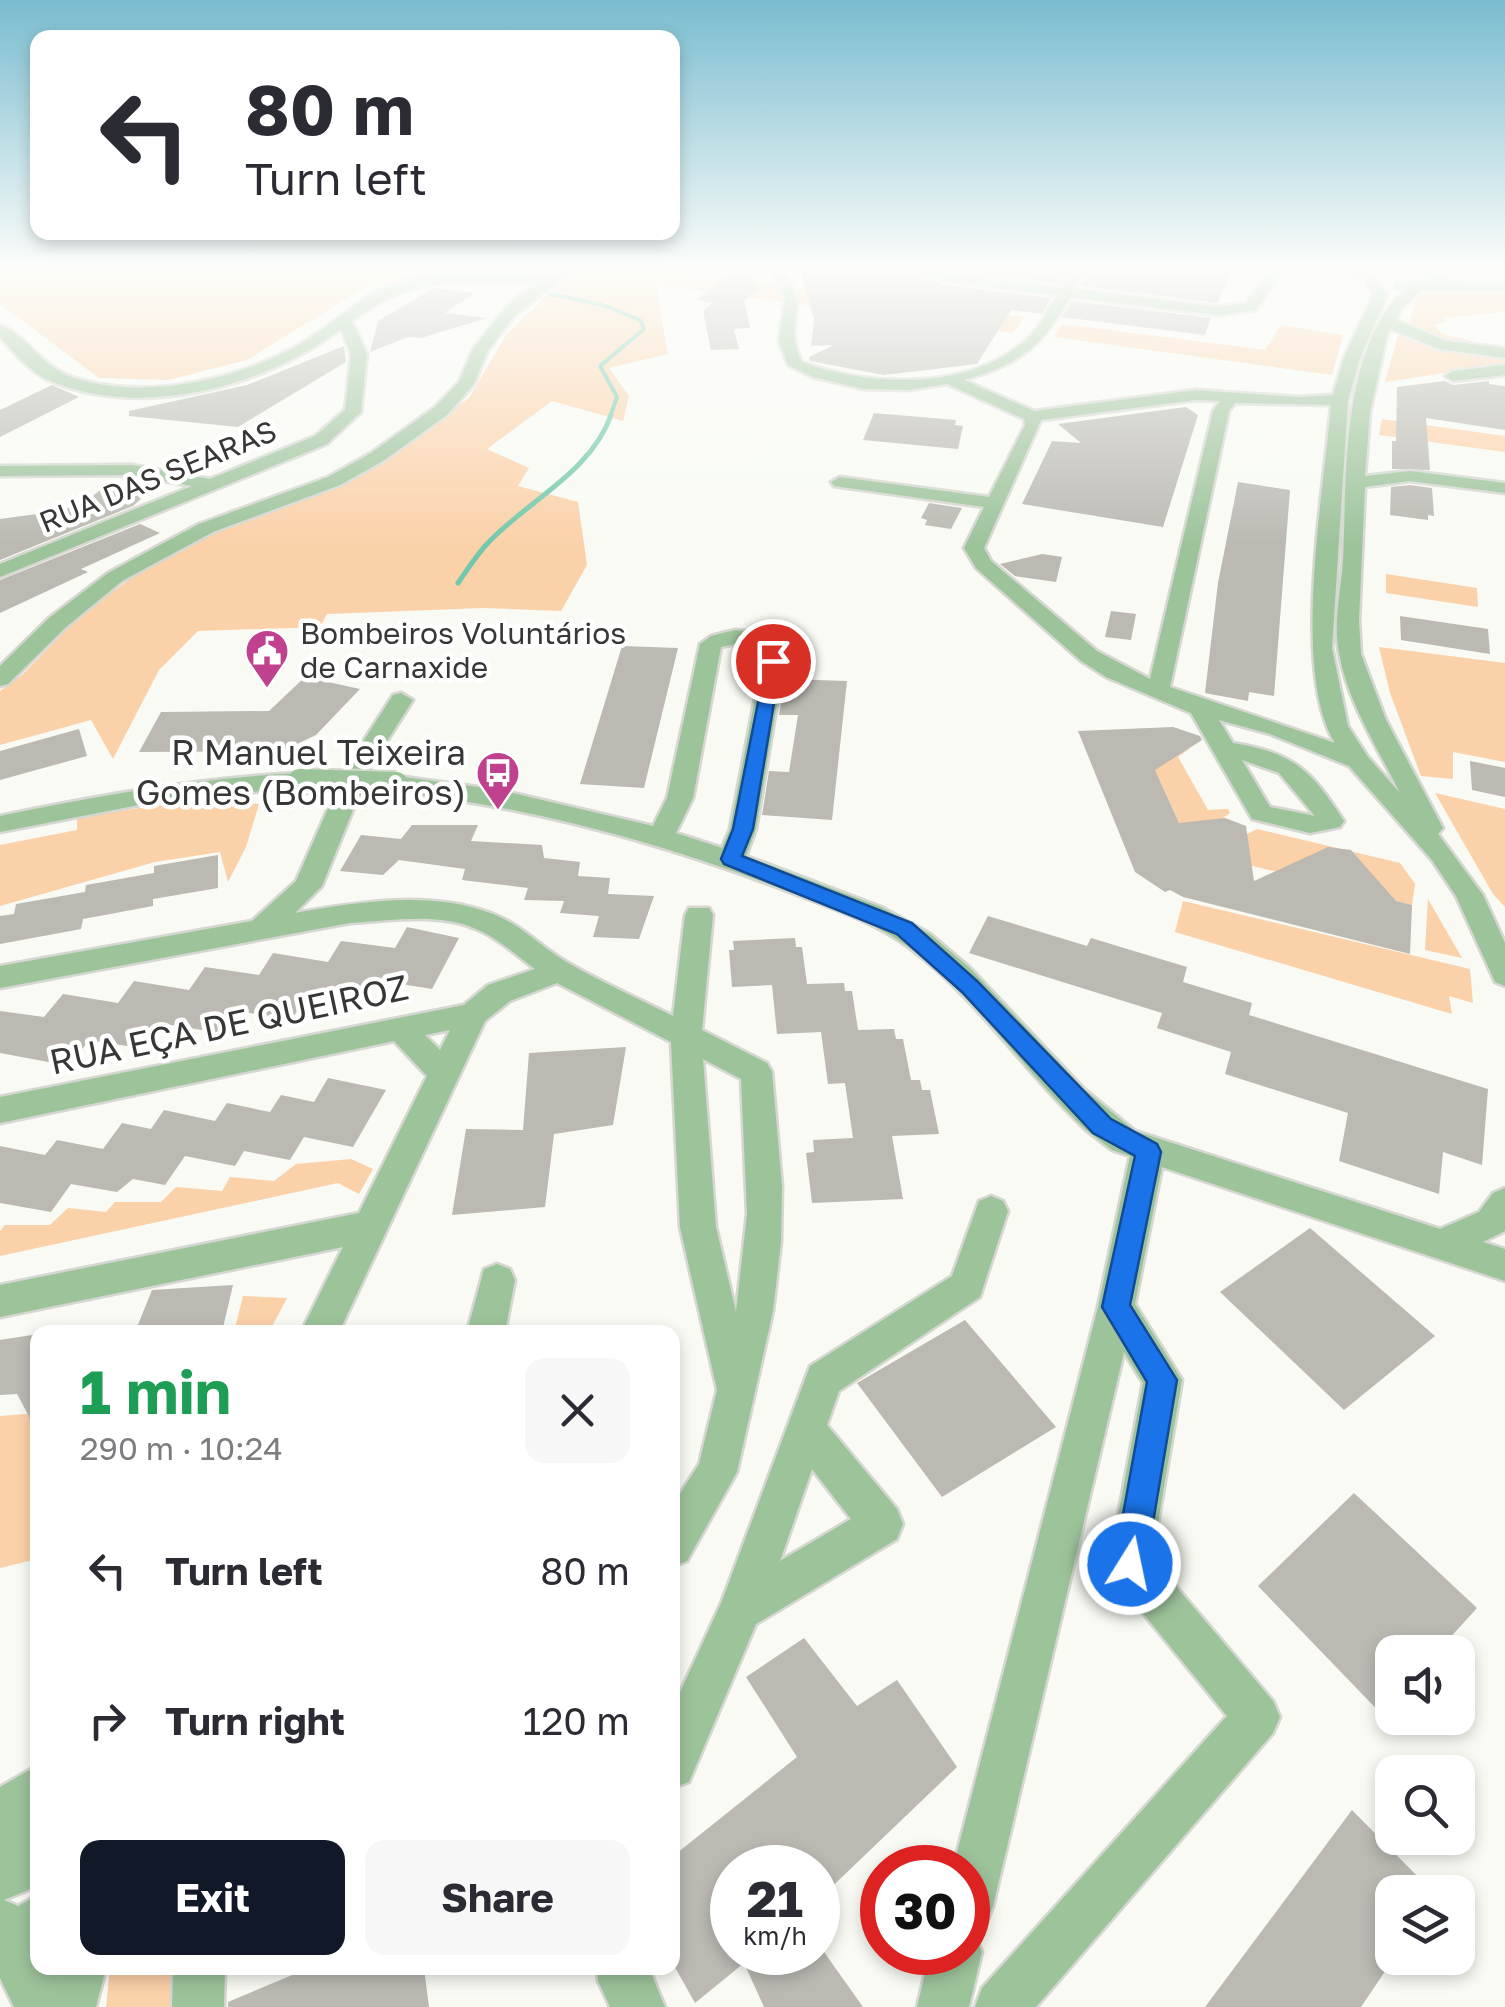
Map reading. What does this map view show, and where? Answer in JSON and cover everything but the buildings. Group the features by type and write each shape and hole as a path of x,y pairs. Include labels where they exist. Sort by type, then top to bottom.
{"street":[{"path":"32,359 46,372 75,386 121,391 202,384 268,366 280,359"},
{"name":"RUA DAS SEARAS","path":"0,571 320,440 353,412 359,359"},
{"path":"0,679 57,623 116,576 206,528 334,481 377,457 441,410 466,384 477,359"},
{"path":"793,359 796,365 828,379 868,387 909,388 950,380 1008,359"},
{"path":"1352,359 1339,409 1320,648 1336,726 1358,762 1441,854 1469,895 1505,975"},
{"path":"1377,359 1362,403 1349,652 1377,724 1408,777 1441,854"},
{"path":"1453,376 1505,370"},
{"path":"950,380 1032,416 1196,395 1227,403 1298,402 1339,409"},
{"path":"1158,692 1227,403"},
{"path":"1032,416 1033,425 974,548 983,564 1089,656 1114,672 1200,708 1278,728 1358,762"},
{"path":"1358,454 1410,476"},
{"path":"0,471 156,472 210,484"},
{"path":"156,472 176,484 182,495"},
{"path":"1357,482 1410,476 1505,488"},
{"path":"840,482 996,502"},
{"path":"660,838 680,798 711,644 723,637 768,640 775,649 743,829 731,859"},
{"path":"1114,672 1166,654"},
{"path":"263,927 308,886 358,768 402,700"},
{"path":"1200,708 1222,749"},
{"path":"1278,728 1336,726 1408,777"},
{"path":"0,824 168,790 300,780 396,784 505,796 556,807 731,859 904,928 970,986 1102,1126 1148,1152 1505,1265"},
{"path":"308,886 350,913"},
{"path":"1469,895 1505,924"},
{"path":"0,977 350,913 441,913 498,928 558,971 756,1072 763,1125 765,1210 757,1300 717,1472 680,1533"},
{"path":"699,916 686,1036 698,1227 736,1390"},
{"path":"500,993 516,943"},
{"path":"323,1325 473,1014 500,993 558,971"},
{"name":"RUA EÇA DE QUEIROZ","path":"0,1110 473,1014"},
{"path":"400,1028 444,1074"},
{"path":"983,1845 1116,1307 1148,1152"},
{"path":"1440,1245 1492,1224 1505,1203"},
{"path":"680,1747 741,1609 824,1379 967,1286 990,1211"},
{"path":"0,1301 371,1226"},
{"path":"487,1325 497,1280"},
{"path":"1001,2007 1257,1717 1130,1564 1162,1380 1116,1307"},
{"path":"741,1609 882,1524 807,1431"},
{"path":"0,1817 30,1795"},
{"path":"0,1833 13,1832 30,1839"},
{"path":"0,1877 30,1864"},
{"path":"0,1924 30,1960"},
{"path":"198,2007 199,1975"},
{"path":"624,1975 639,2007"},
{"path":"943,2007 951,1975"}],"shaded area":[{"path":"73,359 249,359 168,380 99,378"},
{"path":"492,359 648,359 609,368 629,396 623,421 552,401 487,449 529,468 518,486 578,502 587,565 561,611 483,608 327,614 320,627 198,631 159,670 113,759 91,720 0,745 0,691 23,674 80,616 145,568 225,527 354,480 469,398"},
{"path":"1212,359 1336,359 1332,375"},
{"path":"1391,359 1505,359 1505,364 1385,382"},
{"path":"1382,419 1505,436 1505,452 1379,435"},
{"path":"1386,574 1477,588 1478,607 1386,593"},
{"path":"1379,647 1505,663 1505,762 1453,752 1453,779 1421,776 1390,693"},
{"path":"1178,728 1189,749 1178,757 1208,810 1228,809 1230,813 1213,825 1236,840 1257,829 1400,863 1415,884 1412,905 1192,851 1136,729"},
{"path":"1435,793 1505,809 1505,907 1493,894"},
{"path":"188,800 259,804 246,847 228,882 220,852 155,862 0,906 0,845 77,830 77,818"},
{"path":"1428,899 1462,958 1425,950"},
{"path":"1183,901 1470,969 1473,1003 1449,996 1452,1014 1175,932"},
{"path":"351,1159 373,1169 359,1194 338,1183 0,1256 0,1231 5,1225 50,1225 68,1208 106,1212 115,1202 161,1202 176,1187 222,1191 230,1177 274,1181 296,1164"},
{"path":"243,1296 287,1298 273,1325 236,1325"},
{"path":"30,1414 30,1561 0,1568 0,1416"},
{"path":"109,1975 174,1975 172,2007 106,2007"}],"waterway":[{"path":"609,359 600,366 617,397 610,417"},
{"path":"458,583 502,529 589,454 610,417"}],"place":[{"name":"Bombeiros Voluntários de Carnaxide","path":"267,689"},
{"name":"R Manuel Teixeira Gomes (Bombeiros)","path":"498,811"}],"route":[{"path":"773,661 743,829 731,859 904,928 970,986 1102,1126 1148,1152 1116,1307 1162,1380 1130,1564"}]}
